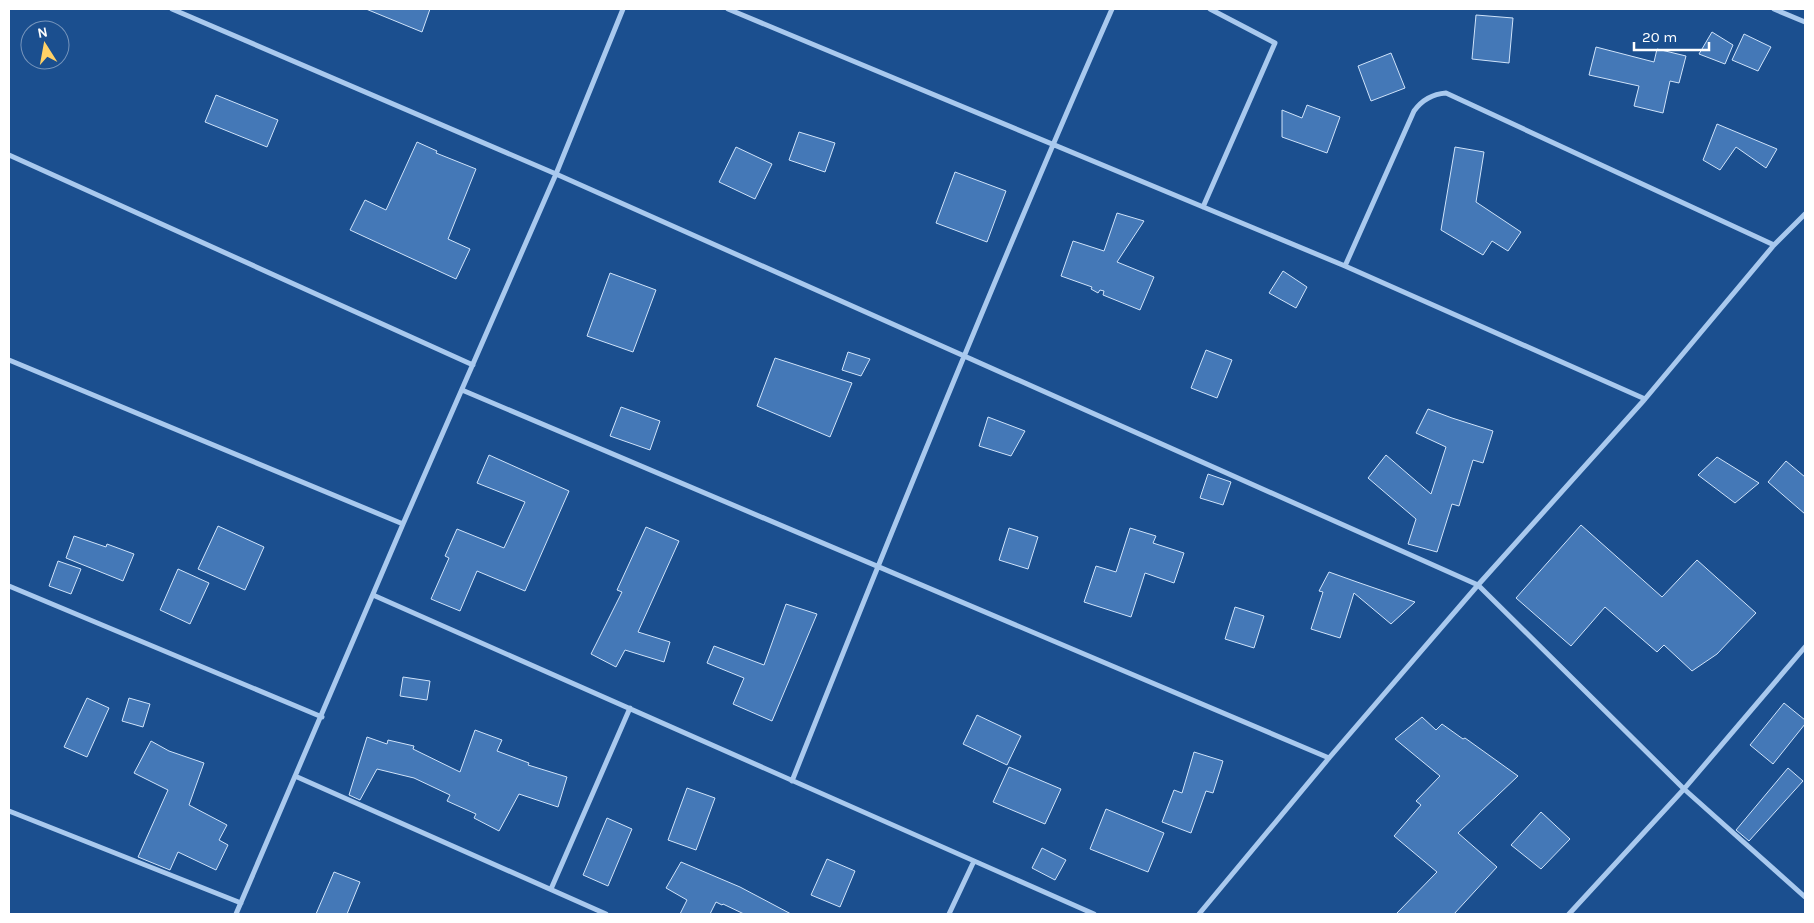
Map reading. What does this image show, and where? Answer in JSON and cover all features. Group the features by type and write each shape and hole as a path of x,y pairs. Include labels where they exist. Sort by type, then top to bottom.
{"street":[{"path":"172,9 556,174 1478,585 1684,789 1805,897"},
{"path":"236,914 322,717 403,524 556,174 623,9"},
{"path":"728,9 1345,266 1644,399"},
{"path":"792,781 878,566 1052,144 1112,9"},
{"path":"1202,207 1275,43 1210,9"},
{"path":"1774,9 1805,22"},
{"path":"1345,266 1414,111 1419,104 1430,96 1446,93 1774,245"},
{"path":"9,155 473,365"},
{"path":"1199,914 1478,585 1644,399 1774,245 1805,214"},
{"path":"9,360 403,524"},
{"path":"462,390 1330,758"},
{"path":"9,586 322,717"},
{"path":"373,595 1094,914"},
{"path":"1569,914 1684,789 1805,647"},
{"path":"551,889 630,708"},
{"path":"295,776 606,914"},
{"path":"9,810 241,903"},
{"path":"950,914 974,861"}],"building":[{"path":"366,9 430,9 422,32"},
{"path":"1476,15 1513,18 1509,63 1472,59"},
{"path":"1712,32 1733,45 1725,64 1699,54"},
{"path":"1744,34 1771,47 1758,71 1732,60"},
{"path":"1596,47 1654,62 1657,49 1686,56 1679,83 1670,81 1663,113 1634,106 1639,86 1589,75"},
{"path":"1391,53 1405,88 1371,101 1358,66"},
{"path":"216,95 278,120 267,147 205,122"},
{"path":"1307,105 1340,117 1327,153 1282,137 1282,110 1302,118"},
{"path":"1717,124 1777,149 1766,168 1736,147 1720,170 1703,160"},
{"path":"799,132 835,143 825,172 789,160"},
{"path":"417,142 437,151 436,153 476,169 448,239 470,249 456,279 350,230 365,200 386,210"},
{"path":"736,147 772,164 755,199 719,182"},
{"path":"1455,147 1484,152 1476,202 1521,232 1508,251 1492,241 1483,255 1441,230"},
{"path":"955,172 1006,191 987,242 936,223"},
{"path":"1117,213 1144,221 1117,262 1154,277 1140,310 1103,295 1104,291 1100,290 1098,293 1091,289 1092,287 1061,276 1073,241 1104,251"},
{"path":"1283,271 1307,287 1296,308 1269,293"},
{"path":"610,273 656,290 633,352 587,336"},
{"path":"1206,350 1232,360 1217,398 1191,388"},
{"path":"848,352 870,359 861,376 842,370"},
{"path":"775,358 852,383 830,437 757,406"},
{"path":"621,407 660,421 650,450 610,436"},
{"path":"1428,409 1493,431 1483,463 1473,460 1459,506 1452,504 1437,552 1408,544 1416,519 1368,478 1386,455 1431,494 1446,447 1416,433"},
{"path":"988,417 1025,431 1011,456 979,446"},
{"path":"489,455 569,491 525,591 477,571 460,611 431,599 449,558 445,556 457,529 504,548 525,502 477,483"},
{"path":"1717,457 1759,483 1735,503 1698,475"},
{"path":"1786,461 1805,477 1805,514 1768,482"},
{"path":"1208,474 1231,482 1223,505 1200,498"},
{"path":"1581,525 1662,597 1697,560 1756,613 1717,654 1692,671 1664,645 1657,652 1605,607 1571,646 1516,598"},
{"path":"218,526 264,547 245,590 198,569"},
{"path":"646,527 679,541 638,632 670,642 664,662 625,650 616,667 591,654 622,592 617,590"},
{"path":"1009,528 1038,537 1028,569 999,560"},
{"path":"1130,528 1156,536 1153,543 1184,553 1174,583 1145,573 1131,617 1084,602 1096,566 1116,572"},
{"path":"74,536 106,547 107,544 134,554 123,581 66,558"},
{"path":"58,561 81,569 71,594 49,586"},
{"path":"178,569 209,583 190,624 160,610"},
{"path":"1329,572 1415,602 1391,624 1354,593 1340,638 1311,629 1323,592 1319,591"},
{"path":"786,604 817,614 772,721 733,704 744,678 707,663 714,646 764,665"},
{"path":"1235,607 1264,616 1254,648 1225,639"},
{"path":"403,677 430,681 427,700 400,696"},
{"path":"87,698 109,708 87,757 64,747"},
{"path":"129,698 150,704 143,727 122,721"},
{"path":"1784,703 1805,720 1805,724 1773,764 1750,745"},
{"path":"977,715 1021,736 1007,765 963,744"},
{"path":"1422,717 1436,730 1442,724 1463,739 1465,738 1518,776 1458,833 1497,867 1454,914 1396,914 1437,872 1394,836 1421,805 1416,801 1440,776 1395,739"},
{"path":"475,730 502,740 497,751 529,763 528,765 567,777 558,807 519,794 499,831 474,818 476,814 447,801 450,795 414,778 377,769 360,800 349,795 367,737 387,744 388,740 414,746 413,749 460,772"},
{"path":"151,741 169,751 204,763 189,805 227,825 219,840 228,845 216,870 178,852 170,870 138,857 168,790 134,773"},
{"path":"1194,752 1223,761 1213,793 1206,791 1191,833 1162,822 1174,790 1182,793"},
{"path":"1009,767 1061,789 1045,824 993,802"},
{"path":"1788,768 1803,781 1749,841 1736,830"},
{"path":"687,788 715,798 696,850 668,840"},
{"path":"1106,809 1164,833 1148,872 1090,849"},
{"path":"1541,812 1570,839 1541,869 1511,845"},
{"path":"607,818 632,829 608,886 583,875"},
{"path":"1042,848 1066,860 1055,880 1032,868"},
{"path":"827,859 855,871 840,907 811,895"},
{"path":"681,862 740,887 791,914 744,914 716,902 710,914 680,914 687,900 666,888"},
{"path":"334,872 360,882 347,914 316,914"}]}
